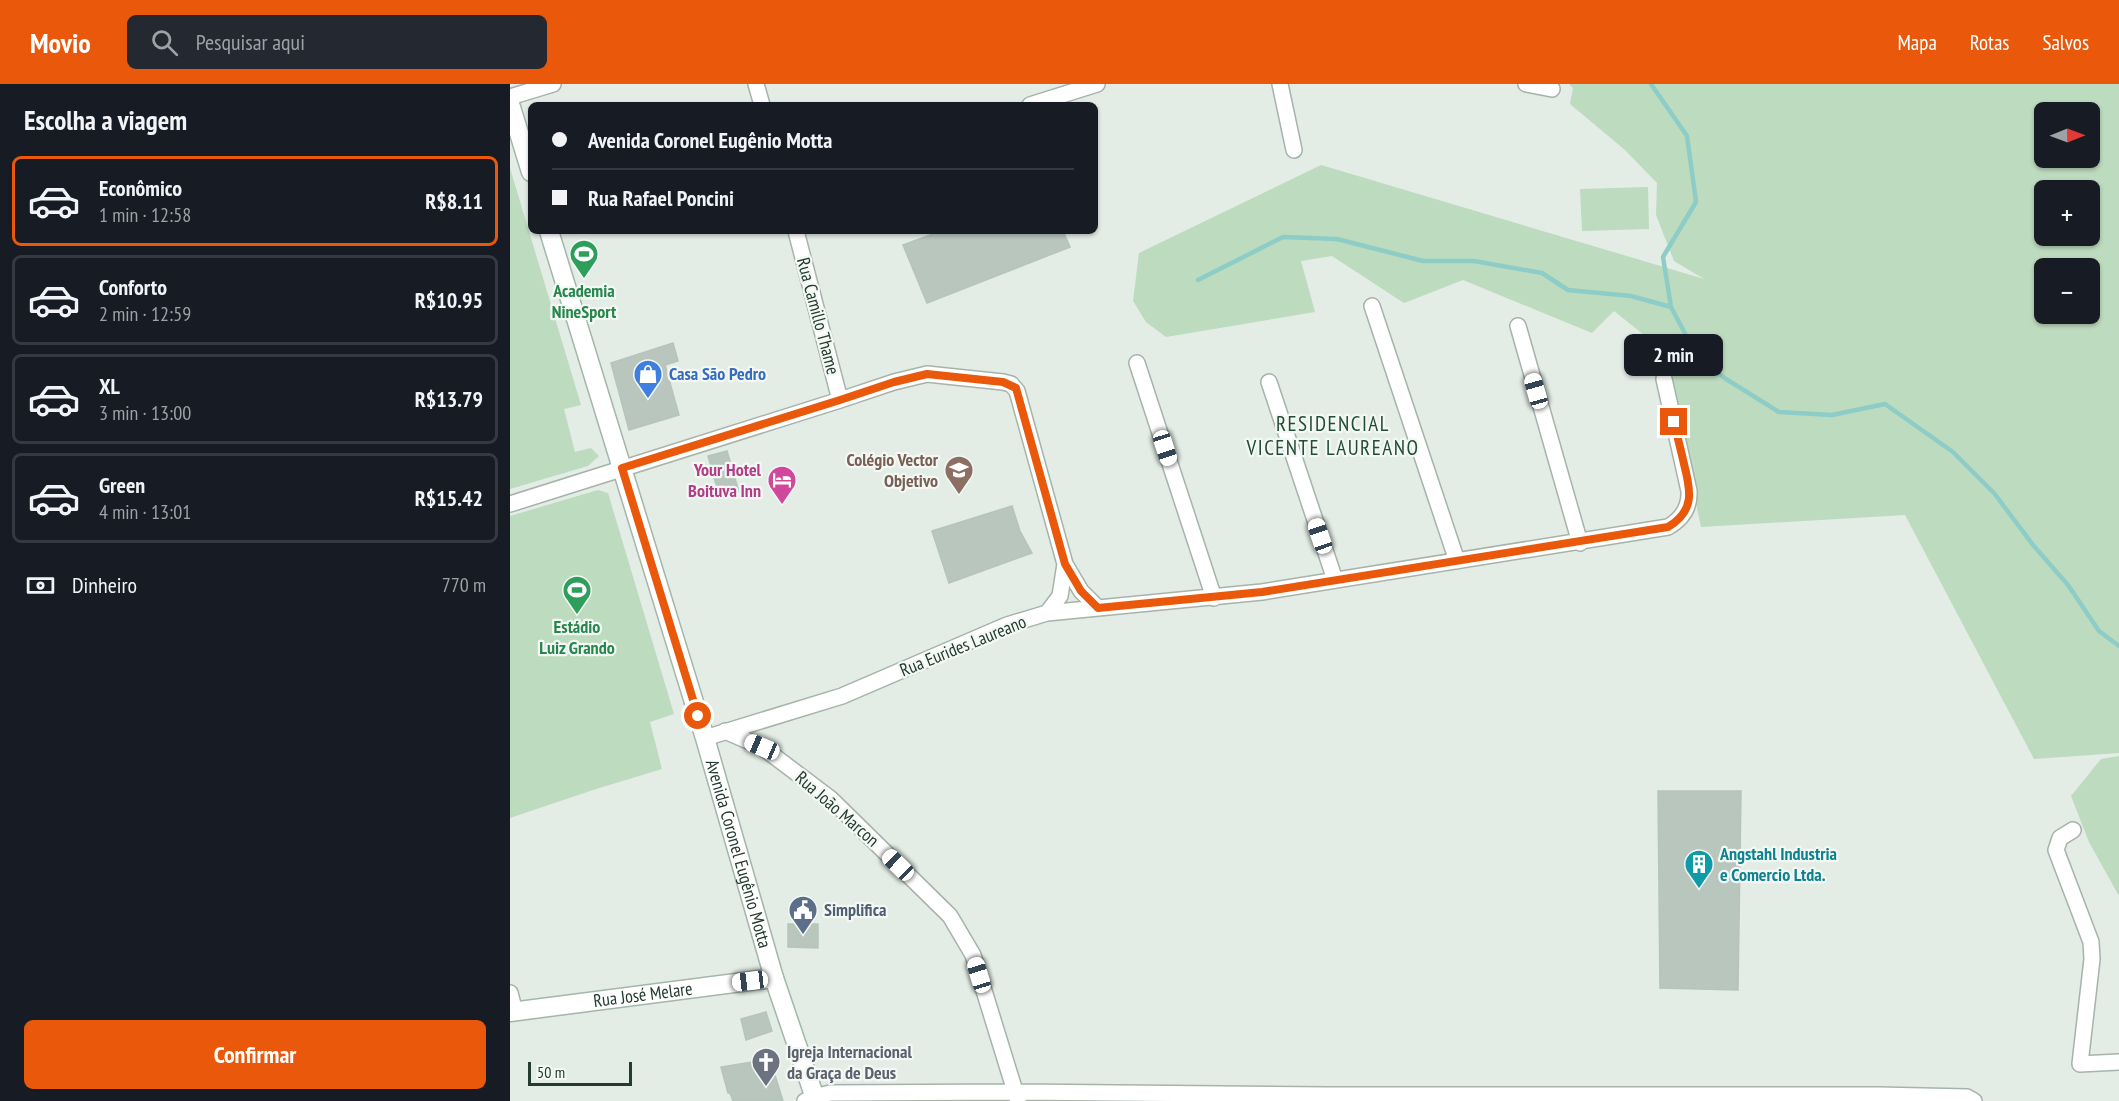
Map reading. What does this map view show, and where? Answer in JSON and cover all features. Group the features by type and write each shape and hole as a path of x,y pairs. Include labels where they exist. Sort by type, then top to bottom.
{"main road":[{"path":"510,104 528,162"},
{"name":"Avenida Coronel Eugênio Motta","path":"550,234 705,738 811,1100"},
{"name":"Rua José Melare","path":"512,1012 774,978"}],"street":[{"path":"510,97 553,84"},
{"path":"756,84 761,102"},
{"path":"1034,102 1055,90 1097,84"},
{"path":"1280,84 1294,150"},
{"path":"1526,84 1552,89"},
{"name":"Rua Camillo Thame","path":"797,234 840,400"},
{"path":"1372,306 1457,561"},
{"path":"1518,326 1580,543"},
{"path":"1137,363 1214,598"},
{"path":"510,504 894,382 931,374 1003,382 1013,386 1017,391 1065,564 1081,591 1098,608"},
{"name":"Rua Eurides Laureano","path":"705,738 842,696 1006,625 1047,613 1214,598 1580,543 1668,527 1678,521 1689,504 1689,484 1664,380"},
{"path":"1269,382 1335,580"},
{"path":"1047,613 1060,596 1065,564"},
{"name":"Rua João Marcon","path":"725,731 762,747 831,799 951,916 973,955 1017,1096"},
{"path":"2073,830 2060,838 2056,850 2091,942 2092,959 2080,1064 2119,1062"},
{"path":"510,993 512,1012"},
{"path":"811,1100 830,1093 1017,1096 1967,1097 1974,1101"}],"green space":[{"path":"1569,84 2119,84 2119,753 2034,759 1905,515 1701,527 1663,350 1614,311 1592,333 1463,280 1404,303 1332,256 1301,261 1315,312 1166,337 1146,322 1133,301 1139,253 1321,165 1704,279 1674,261 1656,215 1657,183 1625,150 1570,104 1573,88"},
{"path":"510,168 581,405 564,409 575,452 591,448 599,456 588,466 510,489"},
{"path":"1648,187 1649,229 1582,231 1580,189"},
{"name":"Estádio Luiz Grando","path":"598,490 608,493 674,714 650,722 662,769 510,818 510,516"},
{"path":"2119,756 2119,896 2089,842 2071,796 2101,759"}],"building":[{"path":"933,234 1064,234 1070,247 927,303 903,245"},
{"name":"Casa São Pedro","path":"673,343 678,361 665,365 679,415 629,430 611,363"},
{"path":"727,451 739,492 720,498 708,456"},
{"path":"1012,506 1020,531 1032,553 949,583 932,531"},
{"name":"Angstahl Industria e Comercio Ltda.","path":"1658,791 1741,791 1738,990 1660,988"},
{"name":"Simplifica","path":"788,924 818,924 818,948 788,947"},
{"path":"766,1012 772,1031 746,1040 741,1019"},
{"path":"770,1059 783,1101 733,1101 728,1093 721,1067"}],"waterway":[{"path":"1651,84 1687,136 1696,202 1663,257 1671,307 1698,358 1726,379 1779,412 1832,415 1885,404 1953,452 1994,493 2033,545 2068,585 2099,631 2119,646"},
{"path":"1198,280 1283,237 1337,239 1423,261 1474,261 1542,273 1568,290 1631,296 1671,307"}],"place":[{"name":"Academia NineSport","path":"584,280"},
{"name":"Casa São Pedro","path":"648,400"},
{"name":"Colégio Vector Objetivo","path":"959,496"},
{"name":"Your Hotel Boituva Inn","path":"782,506"},
{"name":"Estádio Luiz Grando","path":"577,616"},
{"name":"Angstahl Industria e Comercio Ltda.","path":"1699,890"},
{"name":"Simplifica","path":"803,936"},
{"name":"Igreja Internacional da Graça de Deus","path":"766,1088"}],"district":[{"name":"RESIDENCIAL VICENTE LAUREANO","path":"1333,436"}],"route":[{"path":"698,716 622,468 894,382 935,374 1003,382 1016,388 1065,564 1081,591 1098,608 1262,592 1580,543 1668,527 1683,516 1689,504 1689,484 1674,422"}]}
